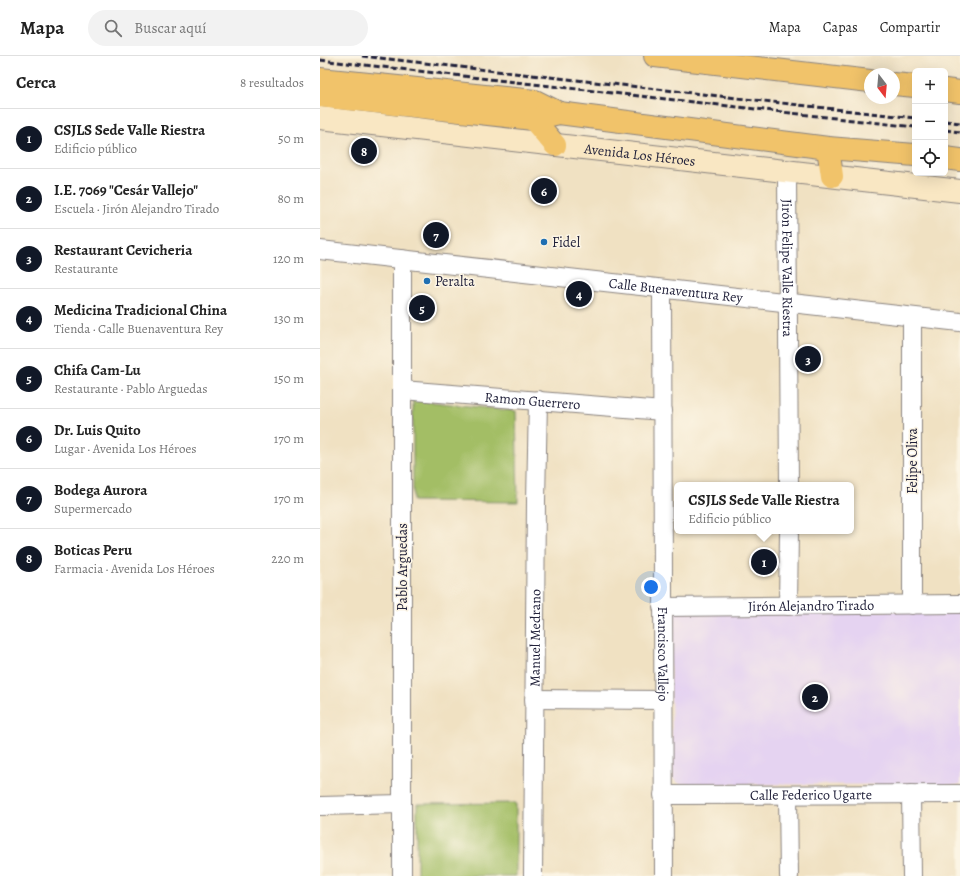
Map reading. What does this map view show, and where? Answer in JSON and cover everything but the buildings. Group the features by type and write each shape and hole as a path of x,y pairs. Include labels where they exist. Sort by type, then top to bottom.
{"main road":[{"path":"655,56 864,80"},
{"path":"320,79 535,101 559,113 828,148 912,155"},
{"path":"900,85 912,86"},
{"path":"948,90 960,92"},
{"path":"320,96 533,119 559,113"},
{"path":"533,119 555,145"},
{"path":"828,148 832,176"},
{"path":"948,158 960,160"}],"street":[{"name":"Avenida Los Héroes","path":"320,118 960,191"},
{"name":"Jirón Felipe Valle Riestra","path":"788,172 789,482"},
{"name":"Calle Buenaventura Rey","path":"320,250 789,304 960,322"},
{"name":"Pablo Arguedas","path":"402,259 402,876"},
{"name":"Francisco Vallejo","path":"662,289 662,700 664,876"},
{"name":"Felipe Oliva","path":"912,317 912,605"},
{"name":"Ramon Guerrero","path":"402,390 663,411"},
{"name":"Manuel Medrano","path":"533,876 538,400"},
{"path":"788,534 788,606"},
{"name":"Jirón Alejandro Tirado","path":"662,607 960,604"},
{"path":"534,699 662,700"},
{"path":"911,794 912,876"},
{"name":"Calle Federico Ugarte","path":"663,795 960,794"},
{"path":"788,795 789,876"},
{"path":"320,806 402,804"}],"shaded area":[{"path":"674,611 960,611 960,785 680,784 673,779 669,616"}],"green space":[{"path":"413,400 516,411 518,502 413,501"},
{"path":"516,803 516,876 417,876 417,804"}],"railway":[{"path":"362,56 912,118"},
{"path":"320,60 912,127"},
{"path":"948,121 960,123"},
{"path":"948,130 960,132"}],"place":[{"name":"Boticas Peru","path":"364,151"},
{"name":"Dr. Luis Quito","path":"544,191"},
{"name":"Bodega Aurora","path":"436,235"},
{"name":"Fidel","path":"544,242"},
{"name":"Peralta","path":"427,281"},
{"name":"Medicina Tradicional China","path":"579,294"},
{"name":"Chifa Cam-Lu","path":"422,308"},
{"name":"Restaurant Cevicheria","path":"808,359"},
{"name":"CSJLS Sede Valle Riestra","path":"764,562"},
{"name":"I.E. 7069 \"Cesár Vallejo\"","path":"815,697"}]}
